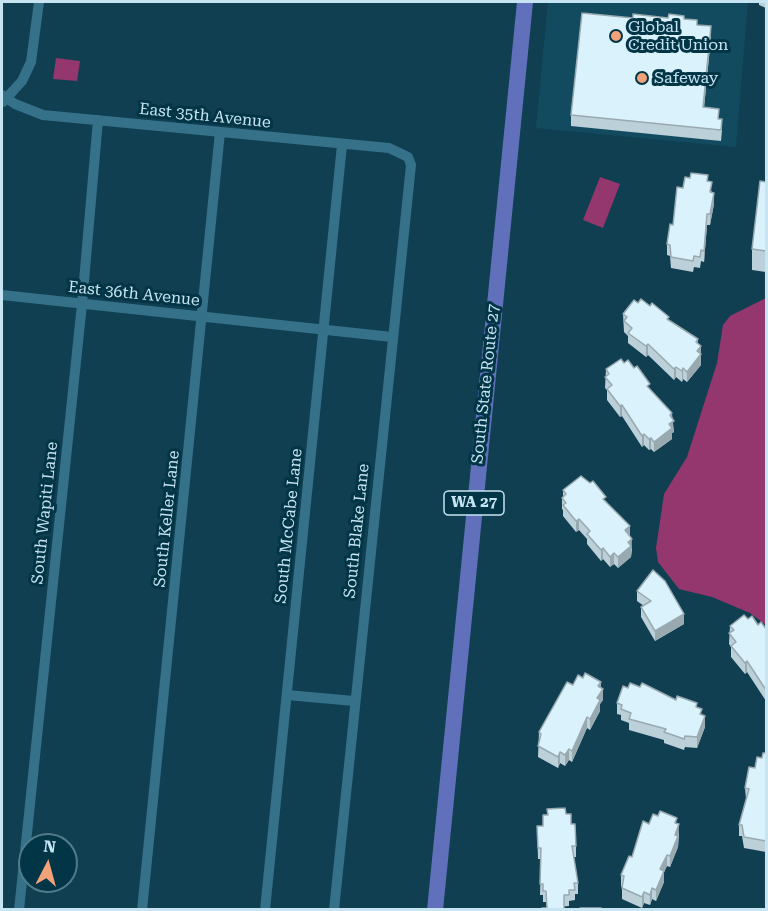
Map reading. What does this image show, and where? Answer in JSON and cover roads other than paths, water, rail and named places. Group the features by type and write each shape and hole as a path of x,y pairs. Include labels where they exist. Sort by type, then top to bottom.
{"main road":[{"name":"South State Route 27","path":"435,909 525,2"}],"street":[{"path":"3,98 22,81 31,62 39,2"},
{"name":"East 35th Avenue","path":"3,98 43,115 389,148 408,157"},
{"name":"South Wapiti Lane","path":"18,909 82,304 98,120"},
{"name":"South Keller Lane","path":"142,909 220,132"},
{"name":"South McCabe Lane","path":"265,909 342,145"},
{"name":"South Blake Lane","path":"334,909 411,165 408,157"},
{"name":"East 36th Avenue","path":"2,295 392,337"},
{"path":"287,695 354,701"}],"place":[{"name":"Global Credit Union","path":"616,36"},
{"name":"Safeway","path":"642,78"}]}
